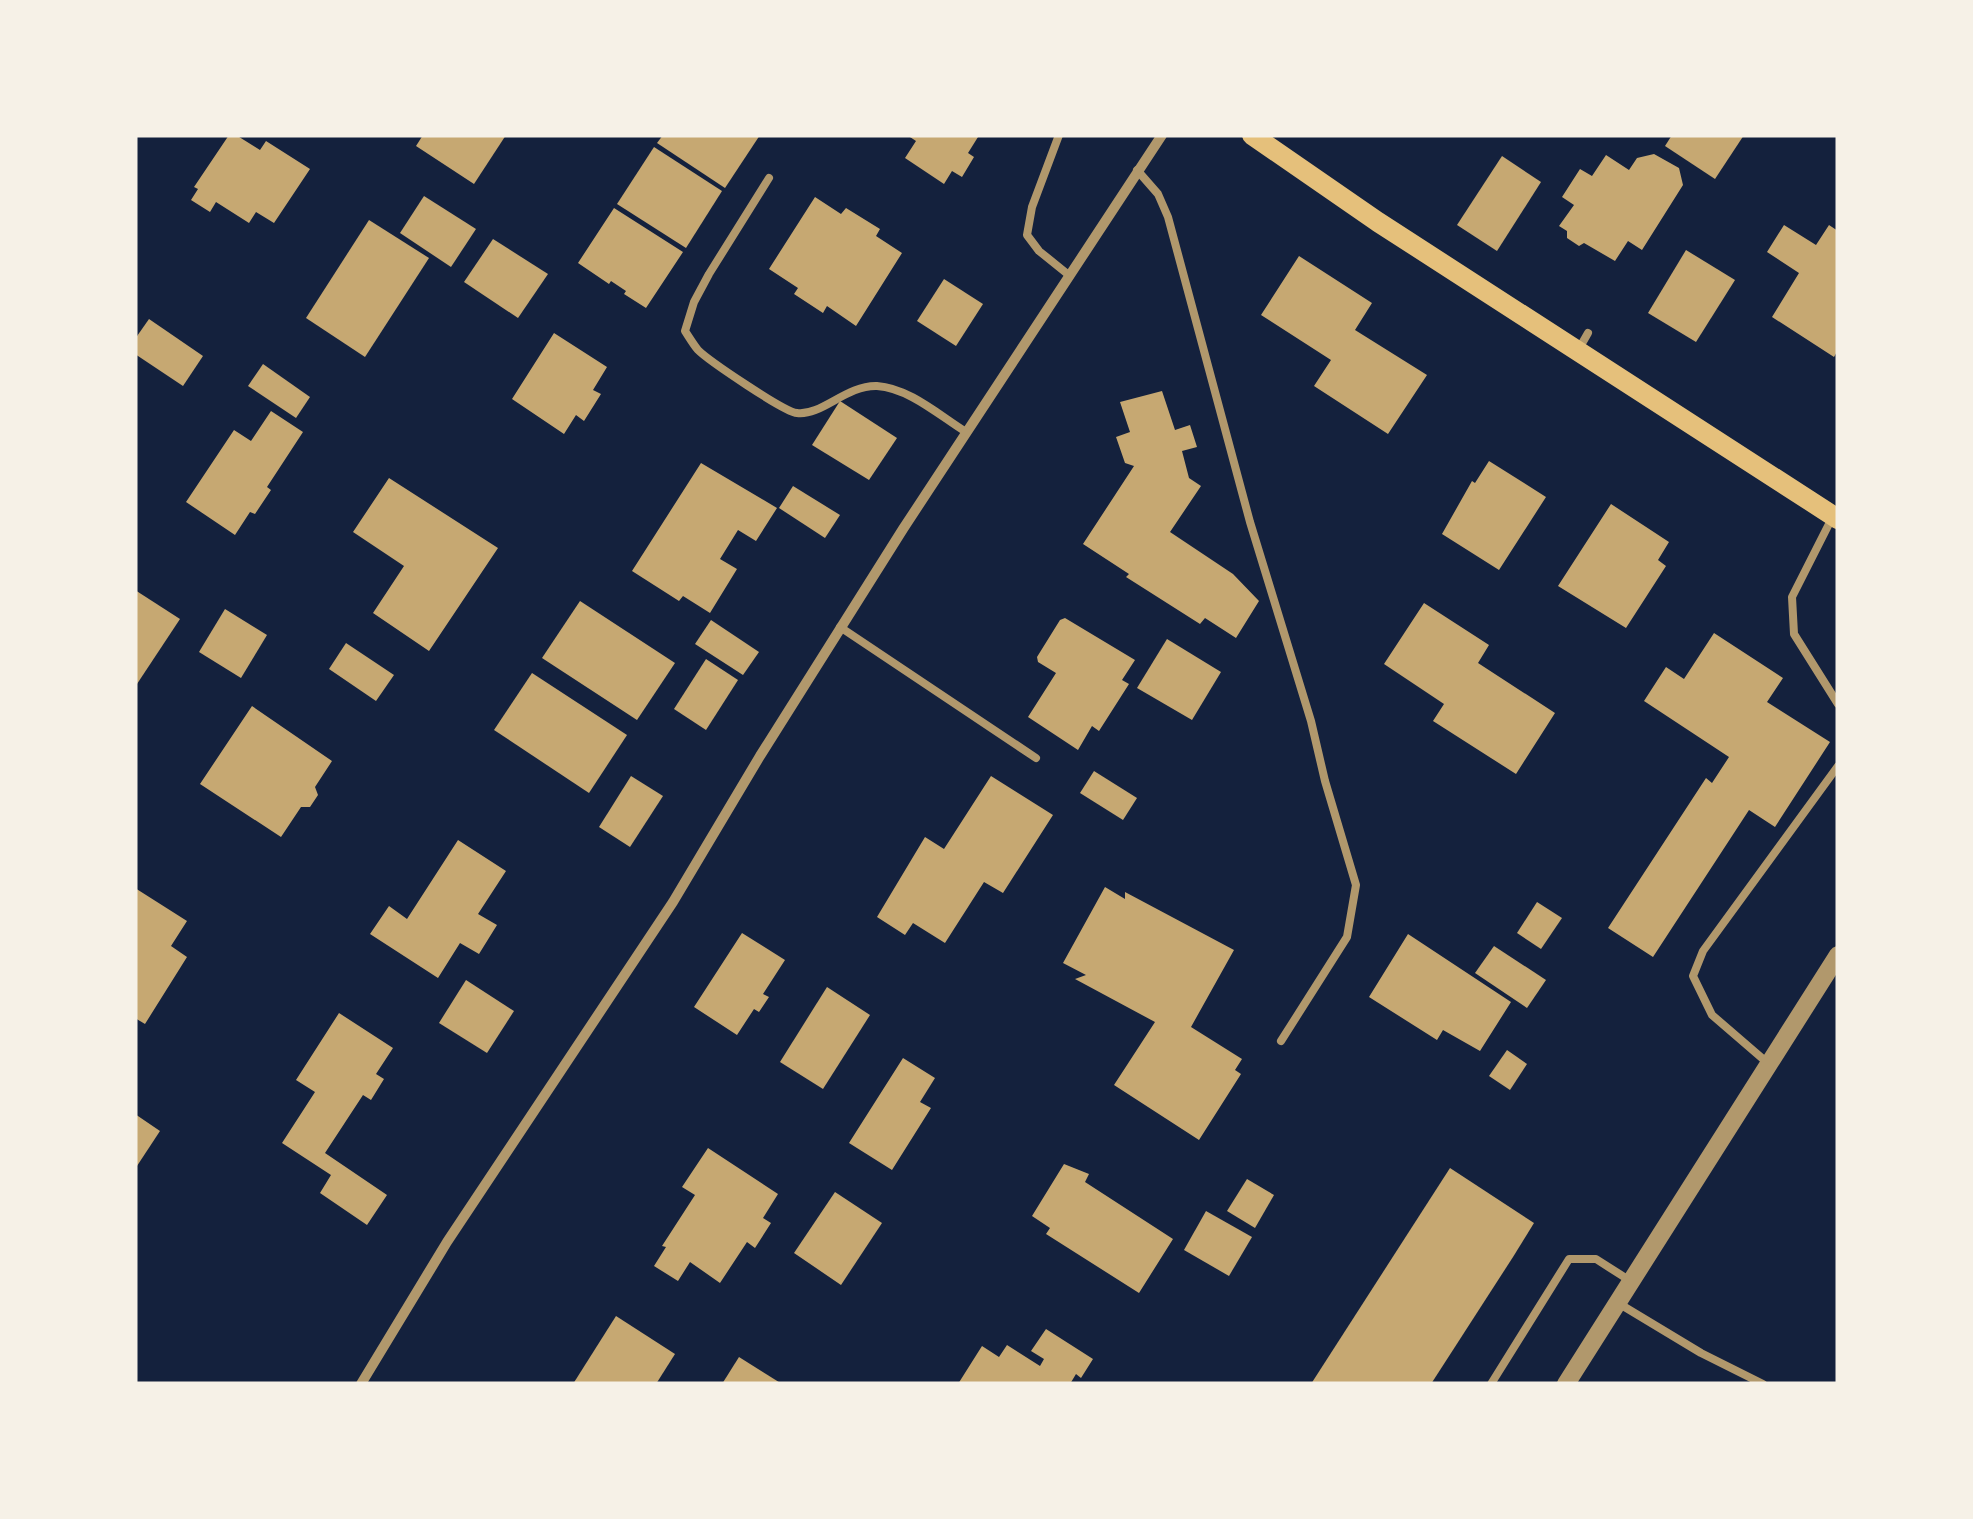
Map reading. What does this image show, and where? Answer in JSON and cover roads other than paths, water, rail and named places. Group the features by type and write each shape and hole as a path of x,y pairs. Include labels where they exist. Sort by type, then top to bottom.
{"main road":[{"path":"1252,135 1583,342 1836,517"}],"street":[{"path":"361,1384 447,1242 673,902 840,627 1162,135"},
{"path":"1566,1384 1838,955"}],"lane":[{"path":"1059,135 1032,207 1028,234 1039,251 1070,276"},
{"path":"1137,170 1158,194 1168,218 1250,522 1312,721 1324,780 1356,884 1347,938 1281,1041"},
{"path":"769,178 694,302 684,331 700,352 796,414 854,388 879,386 904,392 966,432"},
{"path":"1836,517 1792,597 1794,634 1838,704"},
{"path":"840,627 1036,758"},
{"path":"1770,1065 1712,1015 1693,976 1702,951 1838,766"},
{"path":"1491,1384 1569,1259 1596,1259 1632,1282"},
{"path":"1618,1303 1700,1353 1763,1384"}]}
